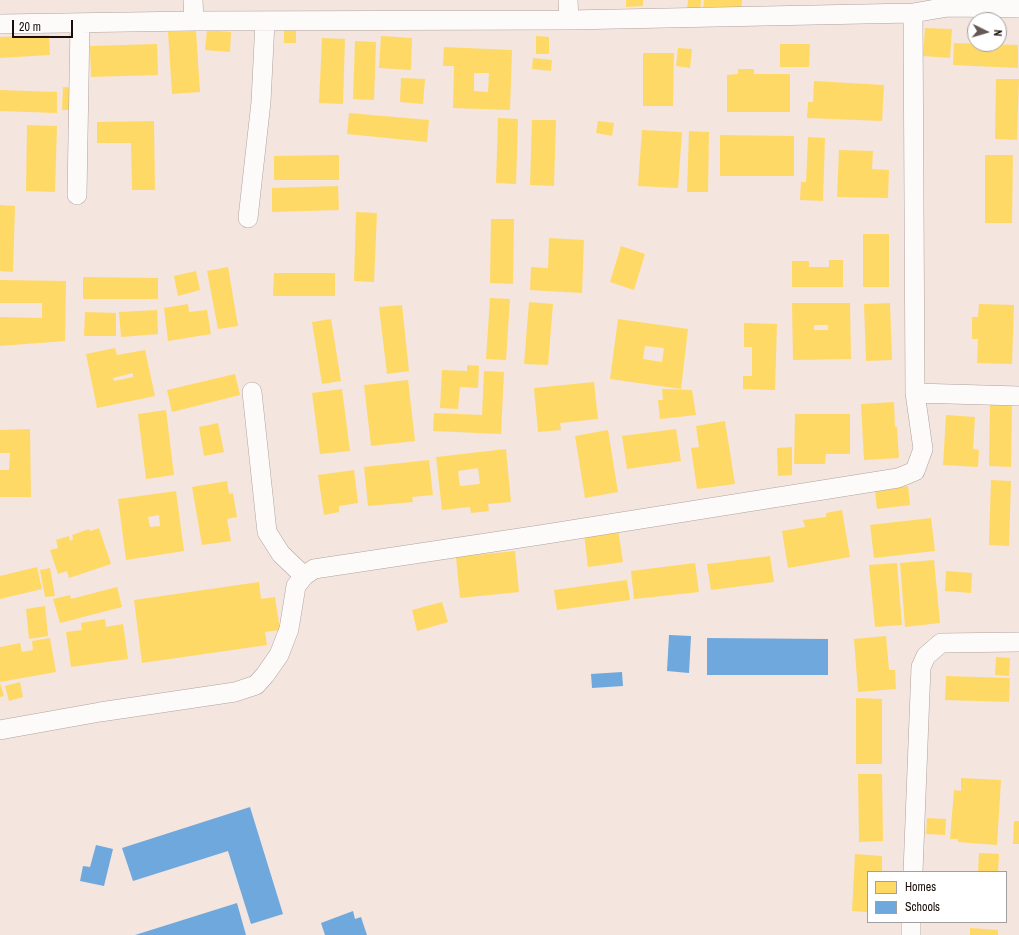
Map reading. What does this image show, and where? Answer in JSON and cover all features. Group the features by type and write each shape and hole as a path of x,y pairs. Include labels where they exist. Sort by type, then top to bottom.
{"street":[{"path":"193,0 194,21"},
{"path":"568,0 569,20"},
{"path":"0,24 194,21 569,20 913,13 948,4 1019,8"},
{"path":"0,730 100,712 235,692 256,685 266,675 279,655 289,629 296,586 304,576 314,569 540,536 898,478 915,471 923,449 915,393 913,13"},
{"path":"248,218 261,102 265,21"},
{"path":"77,195 80,23"},
{"path":"252,392 267,532 281,554 304,576"},
{"path":"915,393 1019,396"},
{"path":"913,871 921,667 926,656 941,643 1019,642"},
{"path":"911,923 911,935"}],"building: Homes":[{"path":"626,0 643,0 643,6 626,7"},
{"path":"688,0 701,0 700,12 687,11"},
{"path":"704,0 742,0 741,12 703,10"},
{"path":"925,28 952,29 950,58 923,56"},
{"path":"207,30 231,32 230,52 205,50"},
{"path":"284,30 296,30 296,43 284,43"},
{"path":"196,31 200,92 172,94 168,32"},
{"path":"49,35 50,55 0,58 0,37"},
{"path":"381,36 412,38 411,70 379,68"},
{"path":"536,36 549,37 549,54 536,54"},
{"path":"322,38 345,39 343,104 319,103"},
{"path":"355,41 376,42 374,100 353,99"},
{"path":"954,43 967,43 967,52 1007,52 1007,45 1018,45 1018,68 953,65"},
{"path":"157,44 158,75 91,77 90,46"},
{"path":"780,44 810,44 809,67 780,67"},
{"path":"444,47 512,50 510,110 453,108 454,66 443,66","holes":["474,73 489,73 488,92 474,91"]},
{"path":"678,48 692,49 690,68 676,66"},
{"path":"643,53 674,53 673,106 643,106"},
{"path":"533,58 552,60 551,71 532,69"},
{"path":"738,69 754,69 754,74 790,74 790,112 727,112 727,75 738,74"},
{"path":"401,78 425,79 423,104 400,102"},
{"path":"996,79 1019,79 1017,140 995,139"},
{"path":"814,81 884,85 882,121 807,118 808,102 813,102"},
{"path":"63,87 77,88 76,110 62,110"},
{"path":"0,90 57,92 57,113 0,111"},
{"path":"349,113 429,120 427,142 347,134"},
{"path":"498,118 518,119 516,184 496,183"},
{"path":"532,120 556,120 554,186 530,185"},
{"path":"154,121 155,190 132,190 131,143 97,143 97,122"},
{"path":"598,121 614,123 612,136 596,133"},
{"path":"27,125 57,126 55,192 26,191"},
{"path":"642,130 682,132 678,188 638,186"},
{"path":"689,131 709,132 708,192 687,192"},
{"path":"720,135 794,136 794,176 720,176"},
{"path":"808,137 825,138 823,201 800,200 801,182 806,182"},
{"path":"839,150 873,151 872,169 889,170 888,198 837,197"},
{"path":"339,155 339,180 274,180 274,156"},
{"path":"985,155 1013,155 1012,223 985,223"},
{"path":"338,186 339,210 272,212 272,188"},
{"path":"0,205 15,206 13,272 0,271"},
{"path":"356,212 377,213 374,282 354,281"},
{"path":"491,219 514,219 513,284 490,283"},
{"path":"863,234 889,234 889,287 863,287"},
{"path":"549,238 584,240 582,293 530,290 531,267 548,268"},
{"path":"621,246 645,254 634,290 610,282"},
{"path":"829,260 843,260 843,287 792,287 792,261 809,261 809,267 829,267"},
{"path":"228,267 238,326 218,329 207,271"},
{"path":"196,271 200,290 178,296 174,276"},
{"path":"274,273 335,273 335,296 273,296"},
{"path":"83,277 158,278 158,299 83,299"},
{"path":"0,280 66,281 65,341 0,346 0,317 42,318 42,303 0,303"},
{"path":"490,298 510,299 506,360 486,359"},
{"path":"529,302 553,304 548,365 524,364"},
{"path":"792,303 850,303 851,359 793,360","holes":["814,325 828,325 828,330 814,330"]},
{"path":"890,303 892,360 866,361 864,304"},
{"path":"188,304 189,312 207,310 211,334 168,341 164,308"},
{"path":"979,304 1014,305 1012,364 977,363 978,339 972,339 972,317 978,317"},
{"path":"402,305 409,371 387,374 379,307"},
{"path":"157,310 158,334 121,337 119,312"},
{"path":"85,312 116,313 116,336 84,336"},
{"path":"331,319 341,381 322,384 312,322"},
{"path":"618,319 688,329 681,389 610,379","holes":["645,346 664,348 662,362 643,359"]},
{"path":"744,323 777,324 775,390 743,389 743,376 752,376 752,347 744,347"},
{"path":"115,348 117,355 145,350 155,396 97,408 86,354","holes":["133,373 133,377 114,381 113,378"]},
{"path":"467,365 479,366 478,388 460,387 458,409 440,408 442,370 467,371"},
{"path":"484,371 504,372 501,434 433,431 434,413 482,415"},
{"path":"235,374 240,395 172,412 167,390"},
{"path":"408,380 415,441 371,446 364,385"},
{"path":"594,382 598,419 560,423 561,430 538,432 534,388"},
{"path":"342,389 350,451 320,454 312,393"},
{"path":"662,389 692,390 696,415 660,419 658,400 663,400"},
{"path":"894,402 895,427 897,427 899,458 864,460 861,404"},
{"path":"990,403 1012,403 1011,467 989,466"},
{"path":"166,410 174,475 146,479 138,414"},
{"path":"795,414 850,414 850,454 826,454 825,464 794,464"},
{"path":"946,415 975,417 973,449 979,450 978,467 943,465"},
{"path":"725,421 735,484 697,489 691,448 699,447 696,426"},
{"path":"218,423 224,452 204,456 199,427"},
{"path":"30,429 31,497 0,497 0,470 9,470 10,453 0,453 0,430"},
{"path":"676,429 681,461 627,469 622,436"},
{"path":"608,430 618,492 585,498 575,436"},
{"path":"792,447 792,475 778,476 777,448"},
{"path":"506,449 511,502 488,504 489,511 471,513 470,507 442,510 436,457","holes":["478,468 480,484 460,486 458,471"]},
{"path":"429,460 433,495 412,497 413,502 368,506 364,467"},
{"path":"354,470 358,503 339,506 339,512 324,515 318,475"},
{"path":"991,480 1011,481 1009,546 989,545"},
{"path":"227,481 229,494 233,493 237,517 227,519 231,541 202,545 192,487"},
{"path":"908,486 910,505 877,509 875,490"},
{"path":"176,491 184,551 126,560 118,499","holes":["159,515 160,526 150,527 148,517"]},
{"path":"842,510 850,557 788,568 782,531 805,527 803,520 826,517 826,513"},
{"path":"931,518 935,551 874,558 870,525"},
{"path":"99,528 111,564 69,578 67,571 58,574 50,550 58,548 56,540 69,536 70,541 73,539 72,535 89,529 90,531"},
{"path":"618,529 623,562 588,567 584,534"},
{"path":"515,551 519,592 460,598 456,557"},
{"path":"770,556 774,582 711,590 707,564"},
{"path":"934,560 940,623 905,627 900,563"},
{"path":"695,563 699,592 634,599 631,571"},
{"path":"897,563 902,625 875,627 869,565"},
{"path":"37,567 42,589 0,599 0,576"},
{"path":"50,568 55,596 45,597 40,570"},
{"path":"946,571 972,573 971,593 945,591"},
{"path":"627,580 630,600 557,610 554,590"},
{"path":"259,582 261,599 275,597 280,630 265,632 267,645 142,663 134,600"},
{"path":"117,587 122,607 60,623 53,599 70,595 71,599"},
{"path":"442,602 448,622 417,631 412,610"},
{"path":"45,606 48,636 29,639 26,609"},
{"path":"105,619 106,627 123,624 128,659 71,667 66,632 82,630 81,623"},
{"path":"886,636 889,670 895,670 896,689 858,692 854,639"},
{"path":"50,638 56,672 0,682 0,647 20,643 22,652 33,650 32,641"},
{"path":"996,657 1010,658 1009,676 995,675"},
{"path":"946,676 1010,678 1009,702 945,700"},
{"path":"20,682 23,697 9,701 5,686"},
{"path":"0,683 4,696 0,697"},
{"path":"856,698 882,699 882,764 856,764"},
{"path":"858,774 882,774 883,841 859,842"},
{"path":"961,778 1001,780 997,845 958,842 958,839 950,839 954,790 961,791"},
{"path":"927,818 946,819 945,835 926,834"},
{"path":"1014,821 1019,821 1019,844 1013,844"},
{"path":"979,853 999,854 998,871 978,871"},
{"path":"855,854 882,856 882,871 867,871 867,912 852,911"},
{"path":"970,928 998,930 998,935 970,935"}],"building: Schools":[{"path":"669,635 691,636 689,673 667,671"},
{"path":"707,638 828,639 828,675 707,675"},
{"path":"622,672 623,686 592,688 591,674"},
{"path":"250,807 283,914 251,924 228,851 133,881 122,848"},
{"path":"96,845 113,849 104,886 80,881 83,866 90,867"},
{"path":"237,903 246,935 135,935"},
{"path":"353,911 355,919 361,917 367,935 325,935 321,923"}]}
